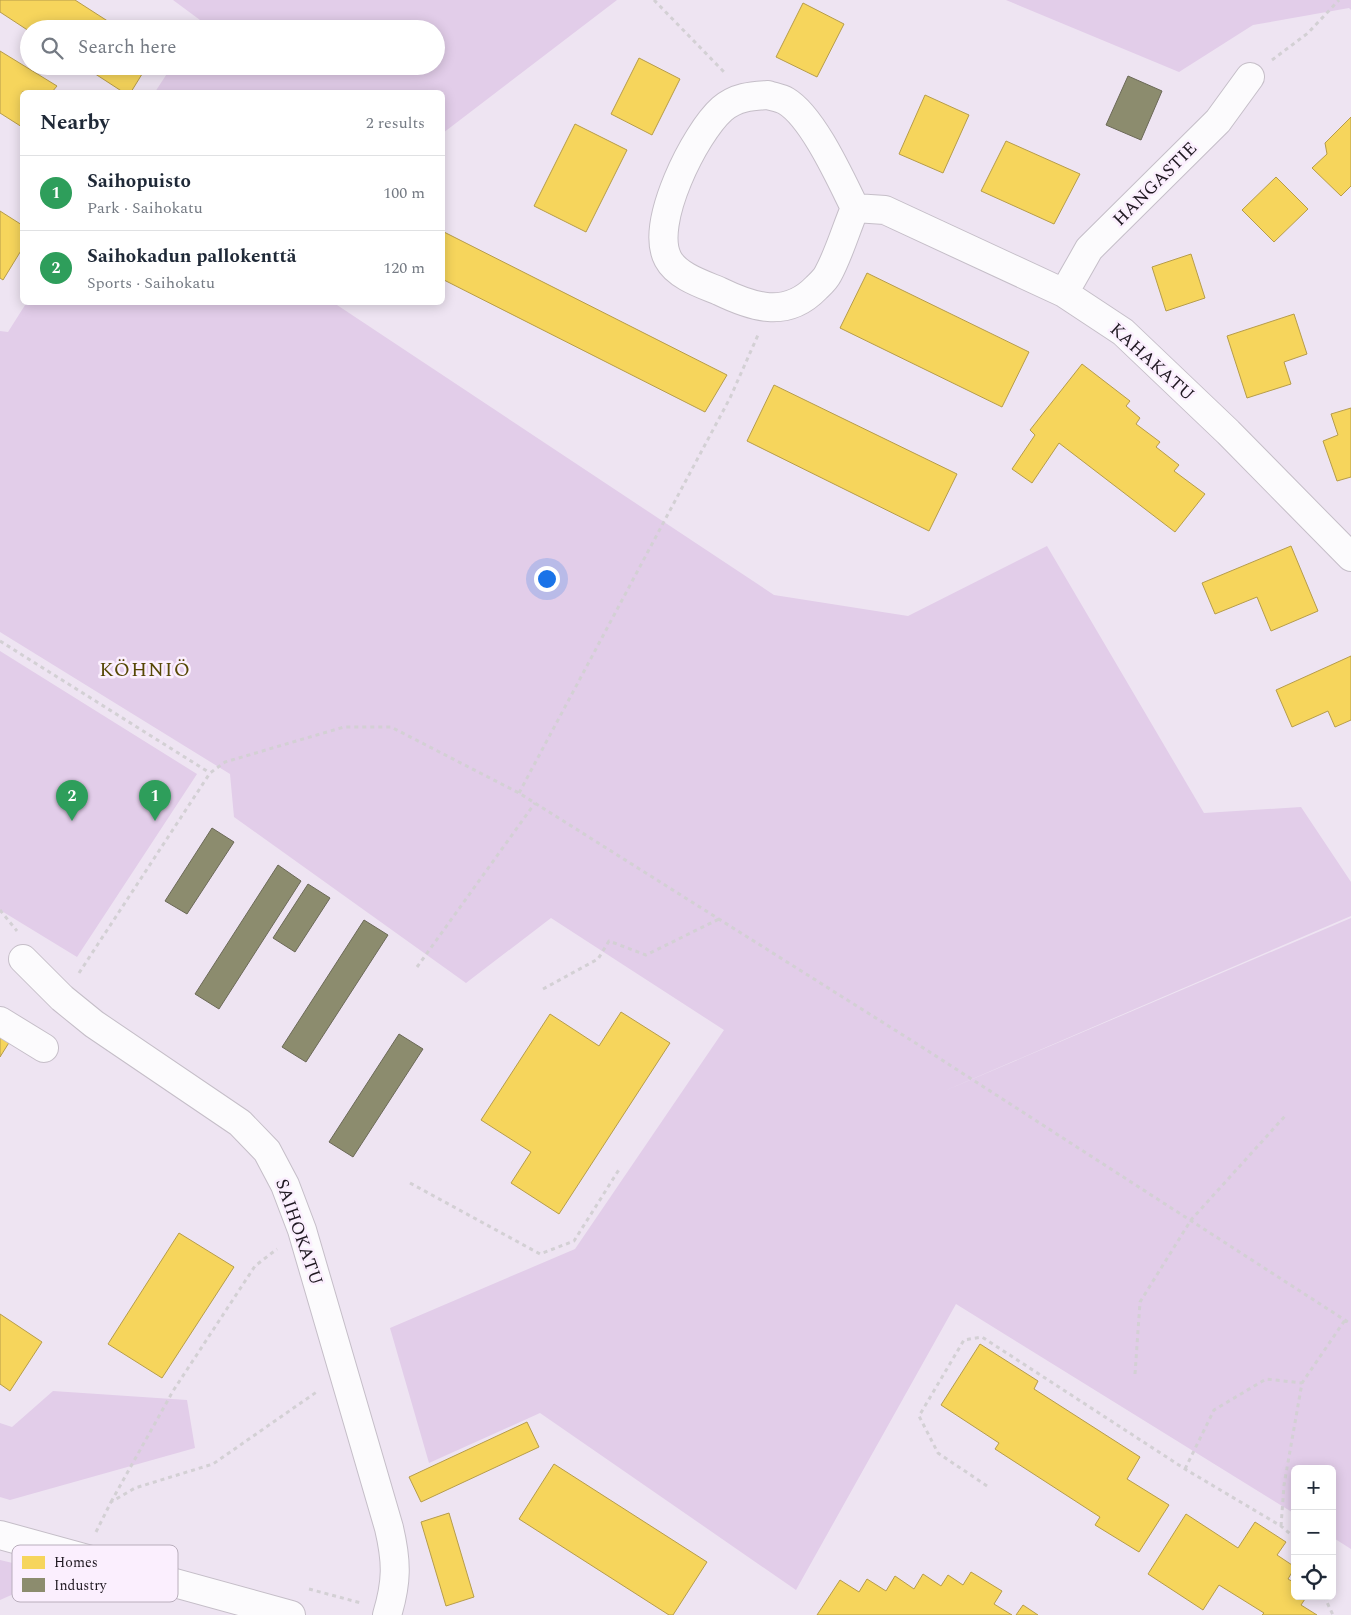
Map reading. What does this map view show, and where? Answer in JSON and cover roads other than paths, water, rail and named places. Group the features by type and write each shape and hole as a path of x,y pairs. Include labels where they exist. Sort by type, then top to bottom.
{"street":[{"name":"HANGASTIE","path":"1064,293 1089,249 1218,121 1250,77"},
{"path":"768,95 787,102 803,117 824,147 855,208 828,276 809,295 791,306 770,308 748,305 685,276 668,260 664,244 664,224 681,171 705,129 722,108 744,96 768,95"},
{"name":"KAHAKATU","path":"855,208 885,210 1064,293 1123,332 1234,439 1351,557"},
{"name":"SAIHOKATU","path":"23,959 62,998 94,1024 240,1123 267,1151 285,1185 302,1230 389,1528 396,1558 396,1583 387,1615"},
{"path":"0,1021 44,1048"},
{"path":"0,1535 36,1545"},
{"path":"178,1584 291,1615"}],"place":[{"name":"Saihokadun pallokenttä","path":"72,821"},
{"name":"Saihopuisto","path":"155,821"}],"district":[{"name":"KÖHNIÖ","path":"145,670"}]}
